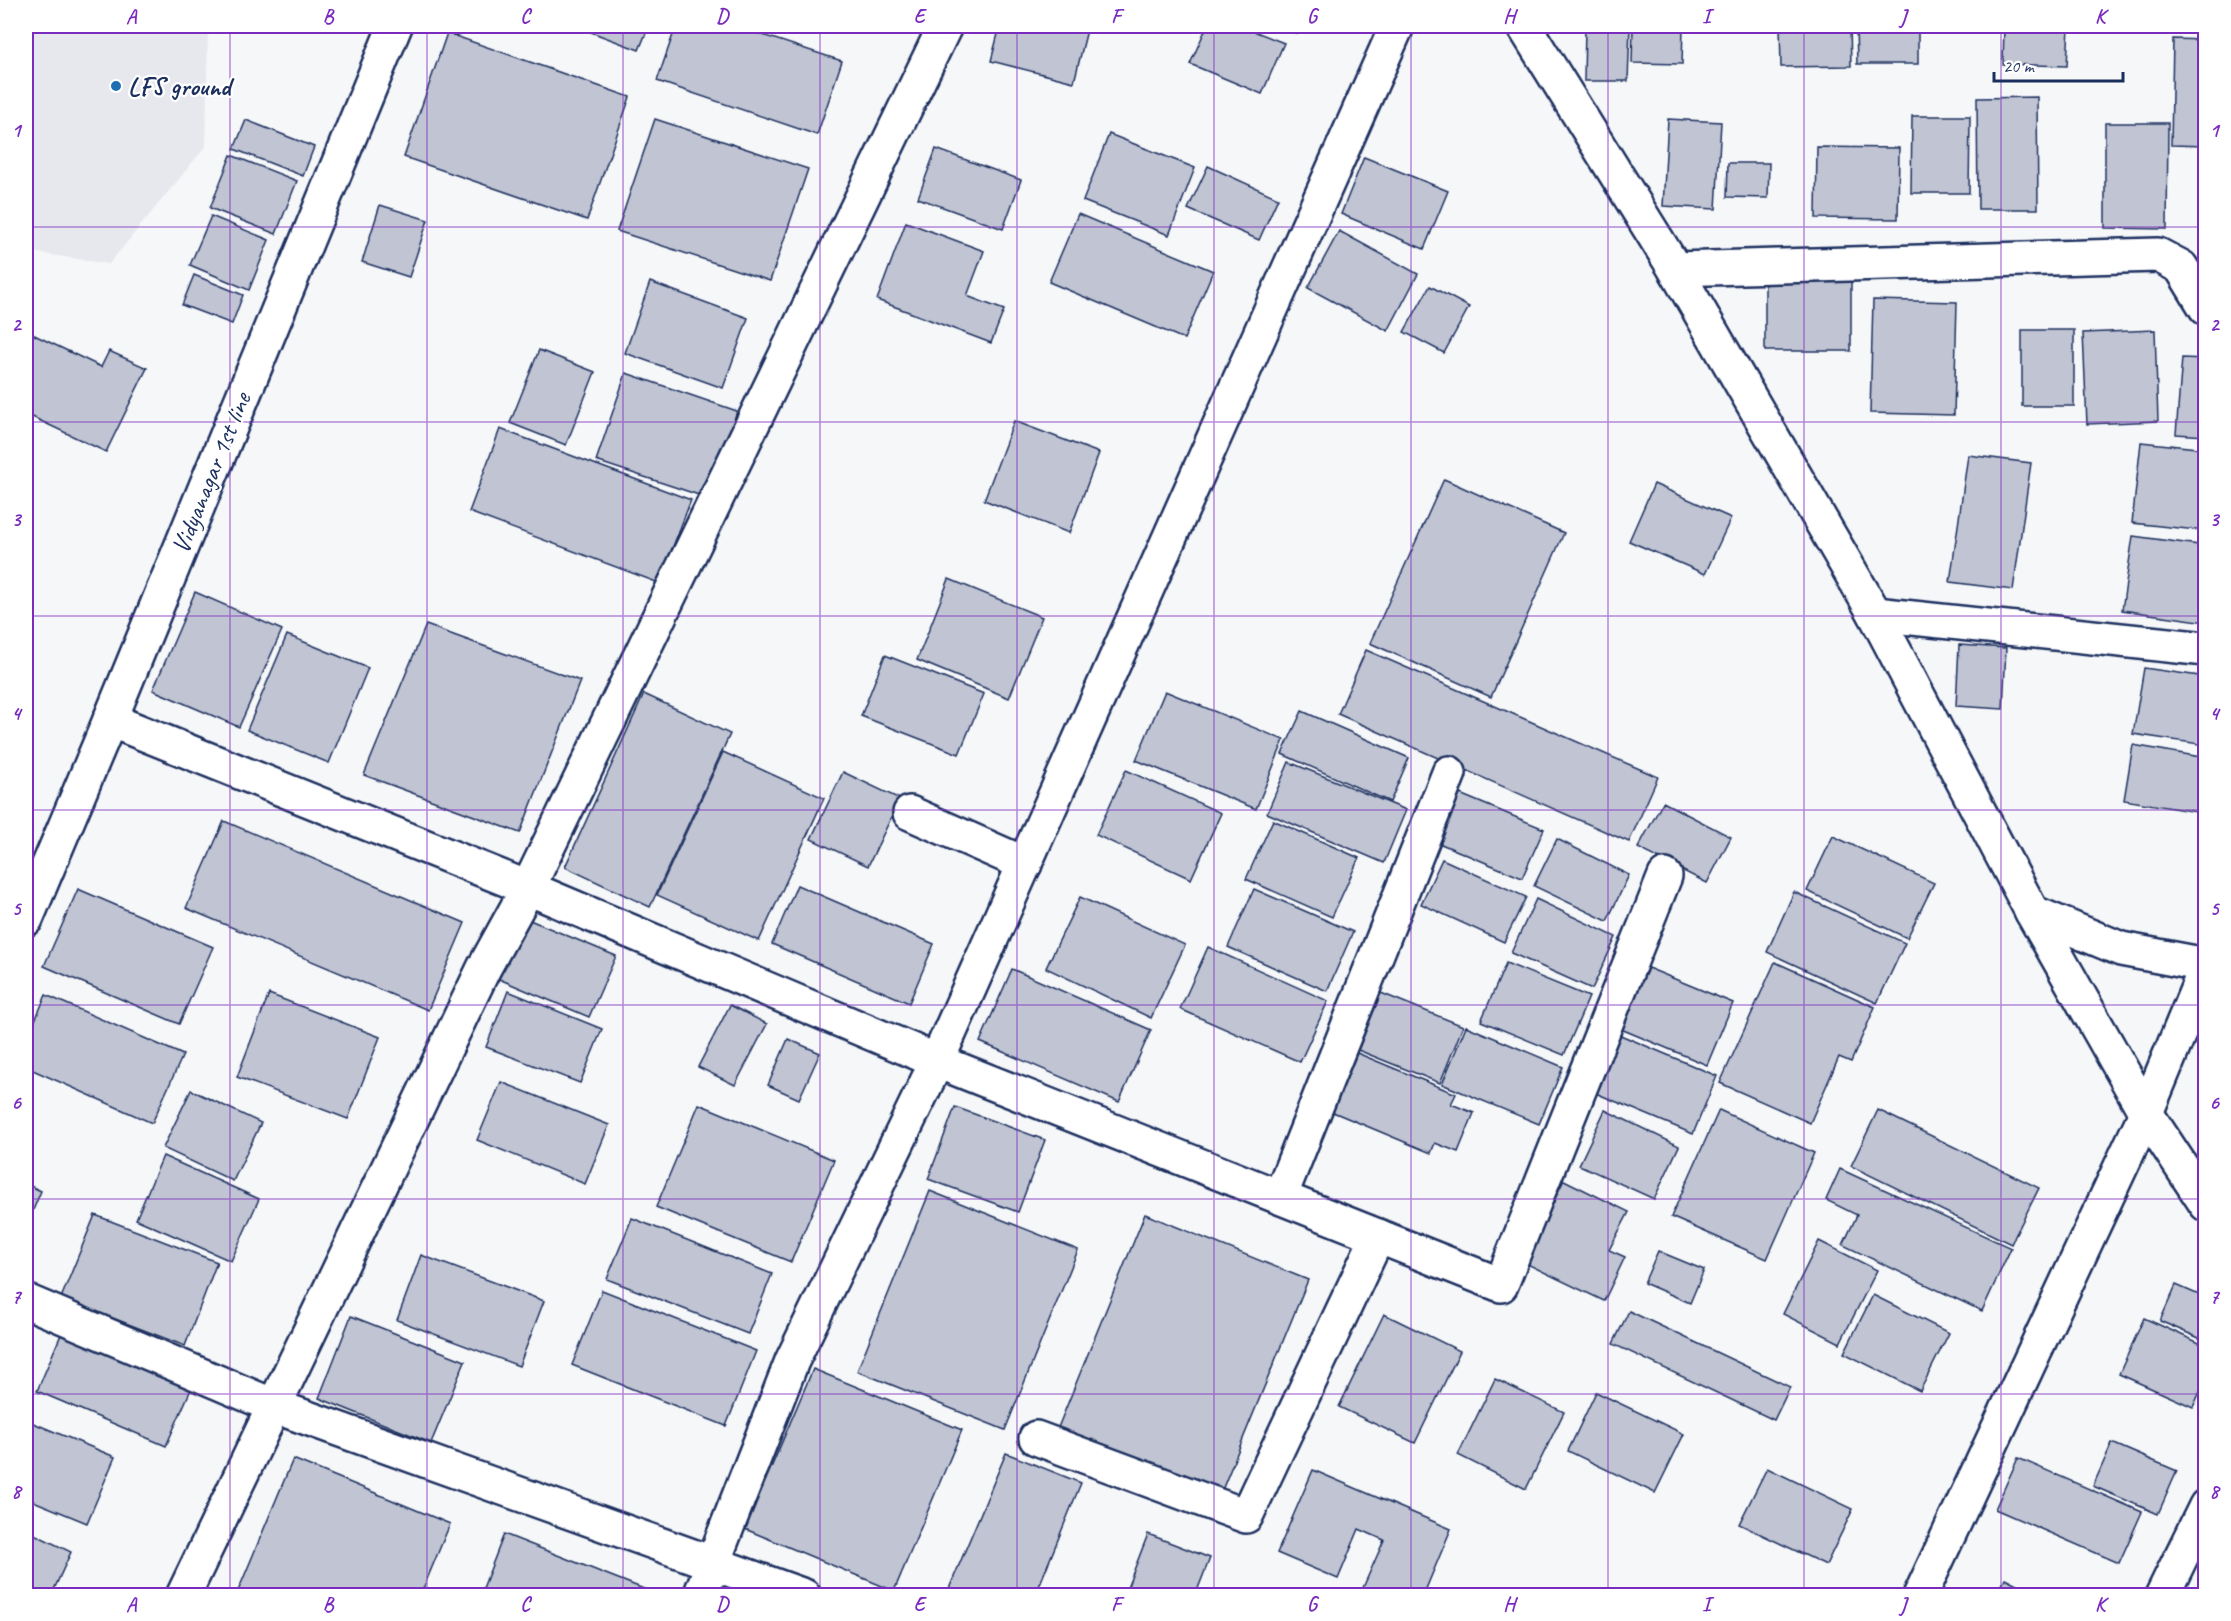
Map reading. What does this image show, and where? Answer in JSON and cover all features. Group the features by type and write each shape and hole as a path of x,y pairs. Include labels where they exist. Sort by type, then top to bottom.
{"street":[{"name":"Vidyanagar 1st line","path":"26,919 395,26"},
{"path":"183,1596 484,968 528,888 945,26"},
{"path":"700,1596 792,1361 937,1061 1397,26"},
{"path":"1524,26 1675,269 1875,614 2032,912 2146,1113 2205,1204"},
{"path":"1675,269 2158,255 2181,267 2205,308"},
{"path":"1875,614 2205,649"},
{"path":"110,720 528,888 937,1061 1501,1285 1665,876"},
{"path":"1280,1197 1449,773"},
{"path":"910,813 1025,864"},
{"path":"1920,1596 2146,1113 2205,967 2121,949 2032,912"},
{"path":"1036,1438 1246,1516 1378,1236"},
{"path":"26,1301 274,1406 804,1596"},
{"path":"2167,1592 2205,1506"}],"shaded area":[{"name":"LFS ground","path":"26,26 208,26 206,146 109,264 26,251"}],"building":[{"path":"575,26 649,26 639,50"},
{"path":"676,26 735,26 842,61 817,135 657,81"},
{"path":"1000,26 1088,26 1074,82 991,61"},
{"path":"1207,26 1241,26 1284,43 1262,94 1190,64"},
{"path":"1277,26 1300,26 1297,33"},
{"path":"1585,26 1630,26 1628,81 1584,81"},
{"path":"1633,26 1683,26 1682,64 1632,63"},
{"path":"1780,26 1850,26 1851,66 1781,67"},
{"path":"1856,26 1918,26 1918,64 1857,64"},
{"path":"2004,26 2069,26 2067,66 2003,64"},
{"path":"447,33 630,97 587,220 404,157"},
{"path":"2173,39 2206,40 2206,146 2171,145"},
{"path":"2037,97 2038,209 1978,209 1977,98"},
{"path":"1912,116 1970,116 1969,193 1911,193"},
{"path":"655,119 808,169 770,281 617,231"},
{"path":"1668,119 1721,122 1716,209 1663,206"},
{"path":"246,120 314,147 303,176 234,149"},
{"path":"2105,123 2168,123 2167,229 2105,228"},
{"path":"1109,134 1195,168 1169,235 1083,201"},
{"path":"1817,147 1899,148 1898,219 1816,218"},
{"path":"936,149 1021,180 1003,229 918,198"},
{"path":"231,155 297,181 276,234 210,208"},
{"path":"1364,157 1448,191 1424,249 1341,214"},
{"path":"1728,163 1769,163 1768,198 1727,197"},
{"path":"1208,166 1278,198 1259,240 1188,209"},
{"path":"380,205 428,220 409,277 362,262"},
{"path":"1078,214 1213,271 1184,339 1049,282"},
{"path":"211,216 269,240 249,290 190,265"},
{"path":"906,222 984,251 967,296 1004,310 991,343 877,300"},
{"path":"1339,231 1418,274 1388,331 1308,288"},
{"path":"194,275 243,295 232,324 182,305"},
{"path":"650,282 748,318 723,388 625,353"},
{"path":"1765,282 1851,282 1851,351 1765,351"},
{"path":"1430,286 1469,307 1444,353 1404,332"},
{"path":"1873,300 1957,302 1954,415 1870,413"},
{"path":"2022,330 2074,330 2074,406 2022,406"},
{"path":"2155,330 2158,421 2087,424 2083,333"},
{"path":"26,331 101,367 109,351 147,368 106,452 26,414"},
{"path":"539,350 595,372 566,445 510,423"},
{"path":"2182,358 2206,359 2206,436 2176,434"},
{"path":"626,373 737,411 708,498 596,461"},
{"path":"1014,421 1099,453 1069,533 984,500"},
{"path":"500,429 691,500 659,583 469,512"},
{"path":"2141,442 2206,449 2206,531 2132,523"},
{"path":"1968,455 2031,463 2013,590 1950,582"},
{"path":"1444,479 1564,533 1491,697 1370,643"},
{"path":"1654,484 1731,518 1705,574 1629,541"},
{"path":"2133,536 2206,546 2206,622 2122,610"},
{"path":"949,579 1042,617 1009,698 917,660"},
{"path":"195,592 282,630 239,727 153,690"},
{"path":"426,625 580,681 520,833 364,775"},
{"path":"287,635 368,668 329,763 247,730"},
{"path":"1959,645 2006,648 2003,709 1956,706"},
{"path":"1366,650 1658,777 1629,842 1338,714"},
{"path":"885,655 984,694 959,754 861,716"},
{"path":"2144,668 2206,677 2206,745 2133,734"},
{"path":"1165,691 1284,740 1256,809 1136,760"},
{"path":"644,694 730,734 650,907 565,867"},
{"path":"1302,711 1409,758 1390,802 1282,754"},
{"path":"2133,745 2206,758 2206,793 2202,813 2124,800"},
{"path":"723,752 824,798 759,941 657,895"},
{"path":"1289,762 1406,810 1384,863 1267,813"},
{"path":"1126,770 1221,813 1191,879 1096,835"},
{"path":"843,772 900,799 868,866 811,839"},
{"path":"1455,792 1544,829 1522,878 1434,841"},
{"path":"1663,802 1731,837 1707,883 1638,848"},
{"path":"1273,820 1359,858 1332,917 1246,879"},
{"path":"224,821 465,923 428,1010 186,908"},
{"path":"1833,836 1934,883 1907,938 1807,891"},
{"path":"1557,839 1629,875 1607,921 1534,886"},
{"path":"1442,859 1526,897 1504,942 1421,904"},
{"path":"797,885 934,944 909,1003 772,944"},
{"path":"78,889 213,947 179,1024 44,966"},
{"path":"1254,889 1353,932 1327,991 1228,947"},
{"path":"1794,892 1905,943 1877,1003 1767,952"},
{"path":"1080,897 1185,945 1151,1018 1046,968"},
{"path":"1536,899 1616,937 1592,989 1511,953"},
{"path":"525,918 616,956 589,1017 499,979"},
{"path":"1208,947 1328,1001 1300,1062 1180,1009"},
{"path":"1775,962 1875,1007 1851,1062 1839,1057 1810,1123 1720,1083"},
{"path":"1506,963 1589,997 1564,1055 1481,1021"},
{"path":"1648,968 1733,1003 1707,1065 1621,1029"},
{"path":"1012,969 1151,1030 1119,1102 980,1042"},
{"path":"508,991 602,1029 580,1083 486,1047"},
{"path":"1381,993 1463,1026 1440,1083 1358,1050"},
{"path":"269,994 380,1037 348,1119 237,1077"},
{"path":"46,995 183,1055 152,1123 26,1067 26,1041"},
{"path":"730,1005 767,1024 735,1085 698,1067"},
{"path":"1466,1026 1563,1067 1539,1124 1442,1084"},
{"path":"1611,1031 1717,1076 1693,1134 1586,1089"},
{"path":"788,1039 820,1053 799,1099 768,1085"},
{"path":"1357,1053 1456,1094 1451,1104 1474,1113 1458,1152 1435,1143 1431,1153 1333,1112"},
{"path":"501,1082 609,1125 585,1184 477,1140"},
{"path":"191,1090 261,1123 233,1181 163,1148"},
{"path":"699,1104 834,1160 791,1262 656,1207"},
{"path":"955,1107 1045,1140 1018,1212 928,1179"},
{"path":"1605,1110 1679,1146 1654,1199 1579,1165"},
{"path":"1719,1110 1814,1153 1767,1259 1671,1217"},
{"path":"1878,1110 2039,1188 2011,1244 1851,1166"},
{"path":"163,1156 259,1199 231,1261 136,1219"},
{"path":"1840,1169 2011,1248 1982,1311 1843,1245 1857,1215 1826,1200"},
{"path":"1564,1180 1629,1212 1609,1250 1625,1257 1604,1301 1523,1262"},
{"path":"26,1184 41,1191 26,1227"},
{"path":"930,1191 1078,1250 1005,1430 857,1371"},
{"path":"1145,1214 1308,1280 1220,1495 1057,1430"},
{"path":"95,1215 217,1262 185,1346 61,1298"},
{"path":"632,1218 772,1274 748,1334 607,1279"},
{"path":"1819,1241 1877,1270 1840,1343 1783,1314"},
{"path":"1658,1251 1704,1270 1690,1303 1644,1283"},
{"path":"421,1255 544,1301 519,1366 397,1320"},
{"path":"2176,1285 2206,1298 2206,1341 2160,1321"},
{"path":"602,1290 756,1351 726,1426 572,1365"},
{"path":"1873,1295 1949,1333 1920,1391 1844,1353"},
{"path":"1629,1311 1790,1387 1774,1420 1613,1344"},
{"path":"1384,1314 1460,1351 1415,1443 1339,1407"},
{"path":"351,1316 465,1361 431,1443 319,1398"},
{"path":"2144,1318 2206,1346 2206,1379 2193,1407 2119,1374"},
{"path":"65,1325 195,1380 166,1446 37,1391"},
{"path":"813,1369 962,1430 894,1591 745,1529"},
{"path":"1495,1379 1564,1412 1526,1489 1458,1455"},
{"path":"1596,1392 1684,1434 1655,1493 1568,1451"},
{"path":"26,1420 115,1457 87,1523 26,1498"},
{"path":"2112,1443 2177,1471 2158,1514 2093,1486"},
{"path":"1006,1453 1081,1483 1035,1596 946,1596"},
{"path":"2018,1458 2142,1512 2119,1563 1995,1509"},
{"path":"293,1459 450,1524 420,1596 236,1596"},
{"path":"1767,1468 1853,1509 1826,1565 1739,1524"},
{"path":"1313,1470 1451,1529 1423,1596 1376,1596 1362,1590 1384,1540 1359,1529 1338,1579 1277,1553"},
{"path":"26,1530 71,1552 51,1596 26,1596"},
{"path":"504,1534 654,1593 653,1596 480,1596"},
{"path":"1148,1534 1210,1558 1195,1596 1124,1596"},
{"path":"2005,1578 2040,1596 1996,1596"}],"place":[{"name":"LFS ground","path":"116,86"}]}
